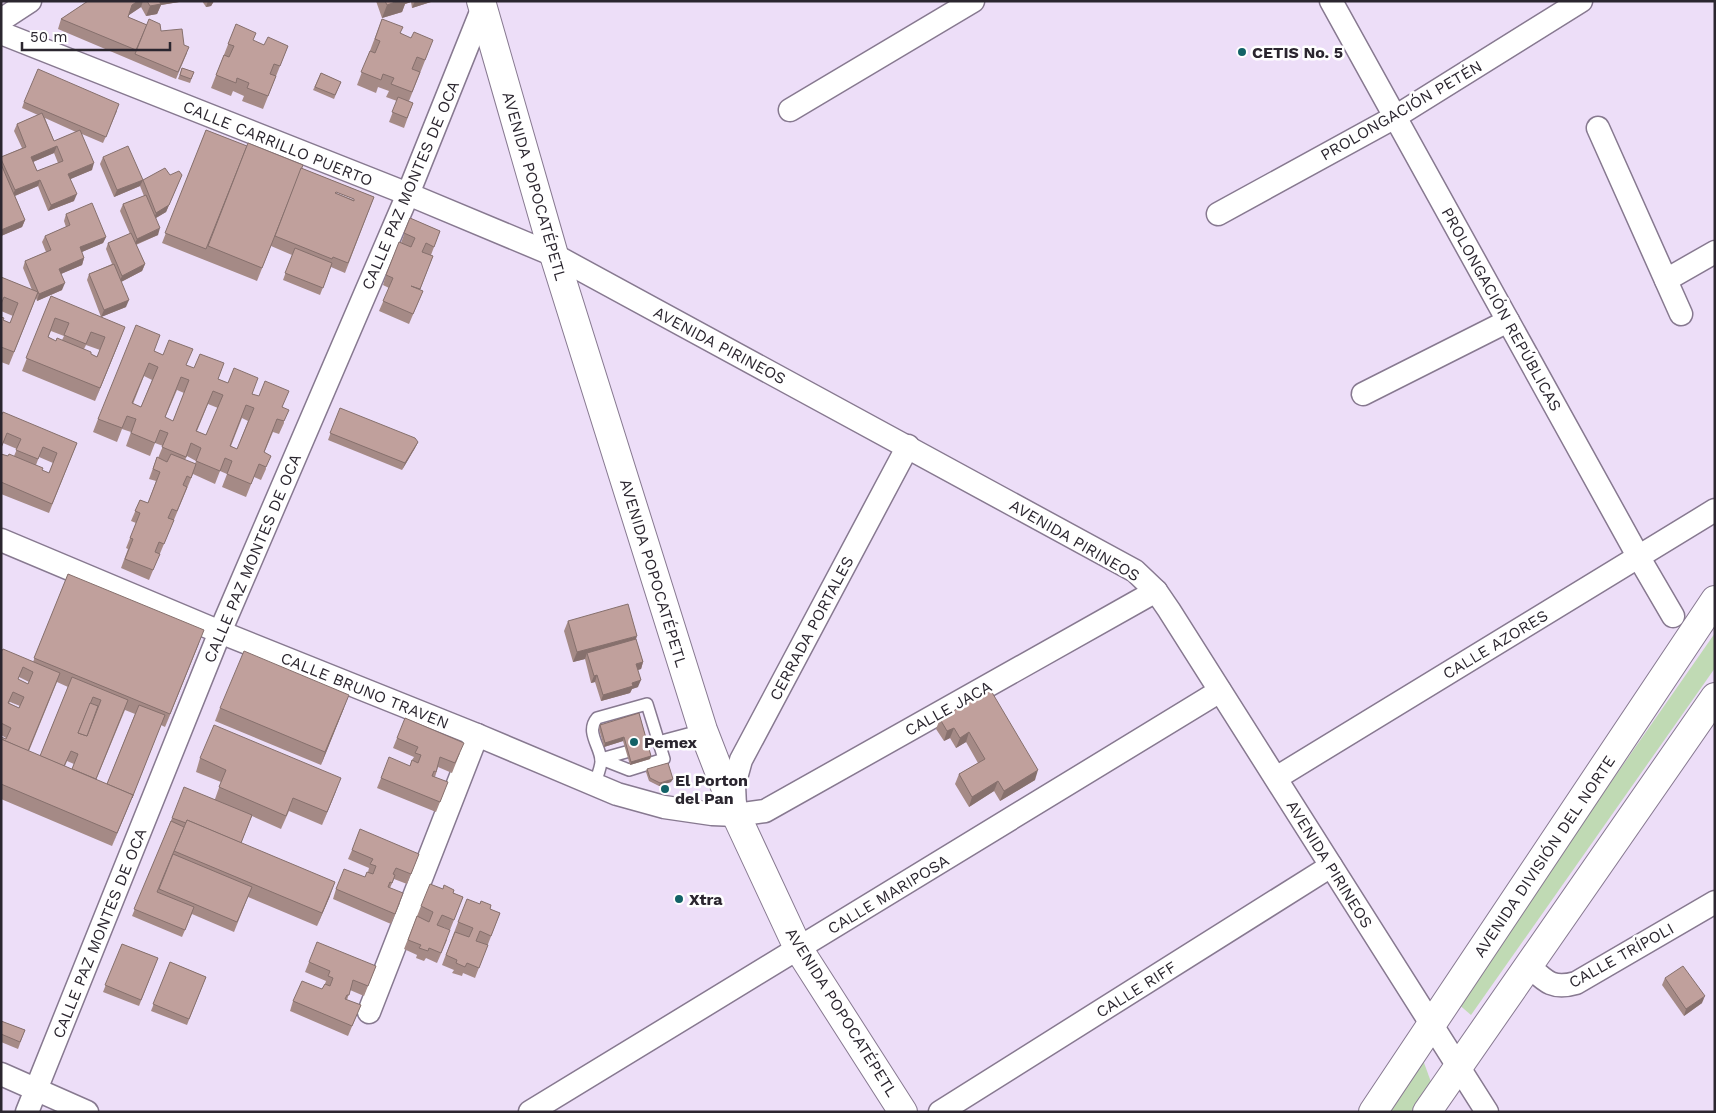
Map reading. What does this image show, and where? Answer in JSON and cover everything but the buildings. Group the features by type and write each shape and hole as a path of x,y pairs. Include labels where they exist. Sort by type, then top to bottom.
{"main road":[{"name":"AVENIDA POPOCATÉPETL","path":"482,4 554,255 703,730 736,815 798,948 903,1112"},
{"name":"AVENIDA DIVISIÓN DEL NORTE","path":"1373,1112 1715,600"},
{"path":"1427,1112 1715,697"}],"street":[{"path":"1,20 30,1"},
{"path":"790,110 973,1"},
{"name":"PROLONGACIÓN REPÚBLICAS","path":"1331,1 1672,616"},
{"name":"PROLONGACIÓN PETÉN","path":"1218,214 1395,117 1581,1"},
{"name":"CALLE PAZ MONTES DE OCA","path":"27,1112 220,632 408,194 482,4"},
{"name":"CALLE CARRILLO PUERTO","path":"1,33 408,194 554,255"},
{"path":"1598,128 1681,314"},
{"path":"1666,280 1715,252"},
{"name":"AVENIDA PIRINEOS","path":"554,255 1135,571 1156,591 1487,1112"},
{"path":"1363,394 1508,320"},
{"name":"CERRADA PORTALES","path":"736,815 734,785 741,760 908,446"},
{"name":"CALLE AZORES","path":"1276,778 1715,510"},
{"name":"CALLE BRUNO TRAVEN","path":"1,540 220,632 477,735 594,786 664,807 704,813 736,815"},
{"name":"CALLE JACA","path":"736,815 765,811 1156,591"},
{"name":"CALLE MARIPOSA","path":"530,1112 1220,691"},
{"path":"369,1012 477,735"},
{"name":"CALLE RIFF","path":"940,1112 1332,866"},
{"name":"CALLE TRÍPOLI","path":"1528,965 1541,978 1554,985 1563,987 1576,983 1715,902"},
{"path":"1,1074 87,1112"}],"lane":[{"path":"594,786 601,759 600,744 592,726 597,718 647,704 664,760 629,770 601,759"},
{"path":"658,742 703,730"},
{"path":"601,759 626,752"}],"green space":[{"path":"1715,633 1715,668 1471,1015 1457,1003"},
{"path":"1423,1060 1431,1082 1411,1112 1388,1112"}],"place":[{"name":"CETIS No. 5","path":"1242,52"},
{"name":"Pemex","path":"634,742"},
{"name":"El Porton del Pan","path":"665,789"},
{"name":"Xtra","path":"679,899"}]}
